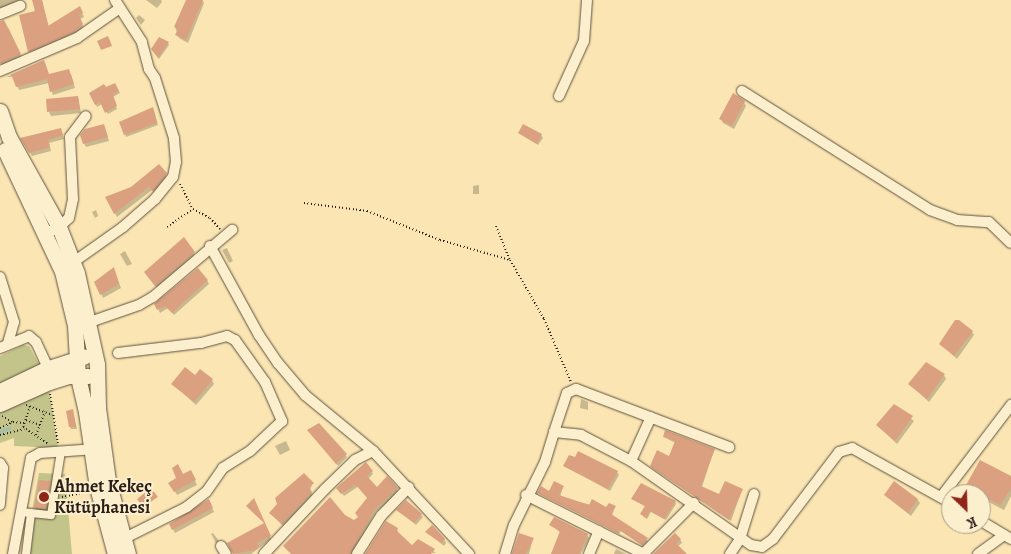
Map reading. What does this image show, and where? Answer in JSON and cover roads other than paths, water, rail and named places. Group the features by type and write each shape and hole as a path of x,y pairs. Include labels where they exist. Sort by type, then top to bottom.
{"main road":[{"path":"0,111 9,137 59,228 68,266 87,323 95,355 97,374 98,489 117,546 128,554"},
{"path":"0,140 45,234 68,266 75,325 78,377 108,481 117,546"},
{"path":"4,398 76,359 95,355"},
{"path":"48,375 78,377 97,374"}],"street":[{"path":"559,96 584,41 587,0"},
{"path":"0,71 77,38 118,4 142,42 149,69 155,78 174,138 173,177 155,199 130,222 68,266"},
{"path":"0,14 20,6"},
{"path":"742,92 930,210 957,220 988,222 1011,243"},
{"path":"45,234 59,228 68,218 73,199 70,137 86,116"},
{"path":"87,323 139,305 168,286 210,246 229,232"},
{"path":"210,246 259,335 278,363 305,395 372,451 409,487 468,554"},
{"path":"0,276 14,322 4,346"},
{"path":"4,346 24,335 33,338 48,375"},
{"path":"117,546 187,507 206,492 223,468 250,450 282,421 265,382 235,340 227,336 118,353"},
{"path":"505,554 526,495 545,462 566,396 573,389 729,447"},
{"path":"951,484 1011,404"},
{"path":"631,461 651,417"},
{"path":"554,432 582,435 631,461 694,503 740,539 751,545 762,547 773,539 839,452 852,448 941,497"},
{"path":"26,554 26,513 31,458 40,453 98,449"},
{"path":"26,513 51,515 60,451"},
{"path":"264,554 355,460 372,451"},
{"path":"0,463 3,468 0,505"},
{"path":"357,554 381,516 409,487"},
{"path":"730,554 740,539 754,494"},
{"path":"526,495 644,554 694,503"},
{"path":"13,554 26,513"},
{"path":"978,554 1008,537 991,527"},
{"path":"589,554 599,531"}],"waterway":[{"path":"0,432 9,428"}],"place":[{"name":"Ahmet Kekeç Kütüphanesi","path":"44,497"}]}
